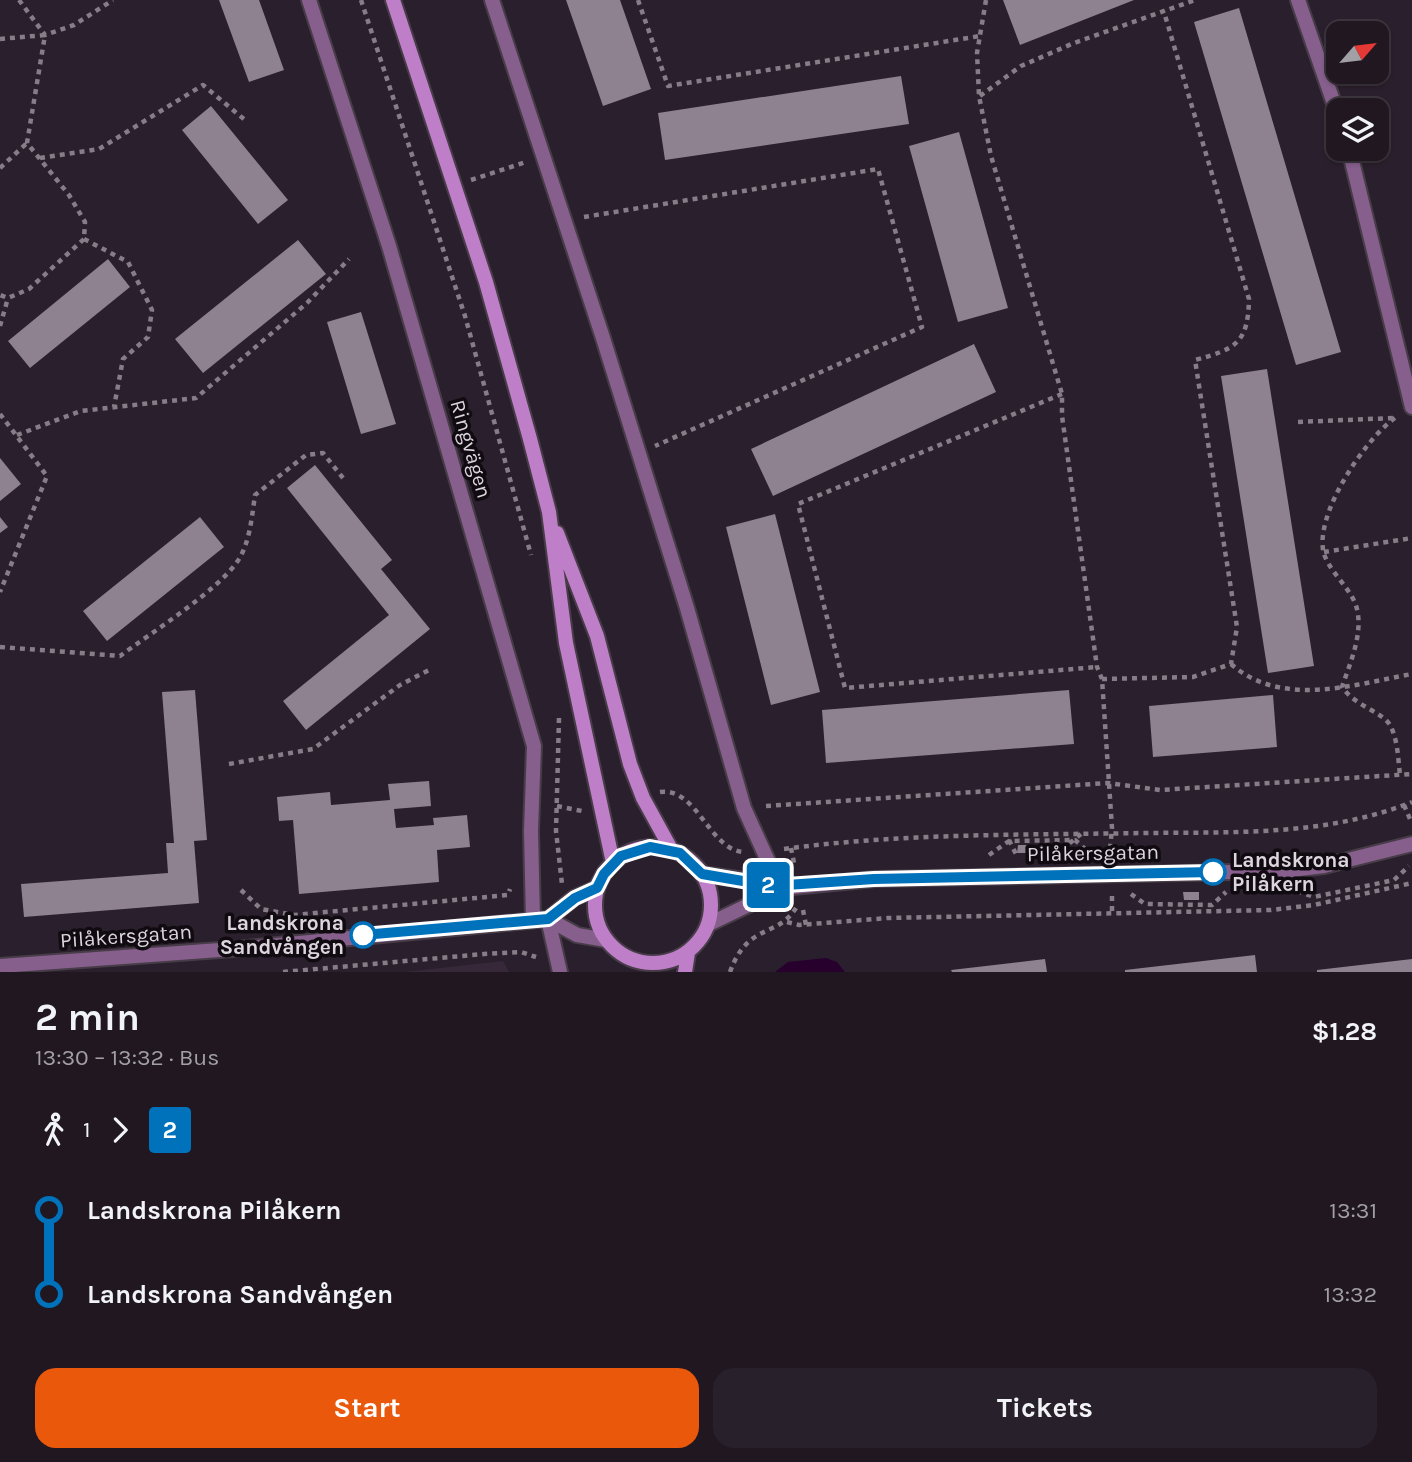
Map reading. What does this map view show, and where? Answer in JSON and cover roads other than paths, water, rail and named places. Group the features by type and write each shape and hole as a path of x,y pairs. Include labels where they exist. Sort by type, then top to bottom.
{"main road":[{"path":"393,0 486,282 549,512 597,636 630,764 643,798 671,849"},
{"path":"549,512 566,643 613,863"},
{"path":"640,848 671,849 688,859 702,874 711,898 709,924 688,953 663,963 639,967 606,940 596,915 597,888 613,863 640,848"},
{"path":"685,972 688,953"}],"street":[{"name":"Ringvägen","path":"309,0 389,246 534,746 533,920"},
{"path":"492,0 566,220 639,453 744,808 768,862 772,886 761,899 709,924"},
{"path":"1298,0 1332,98"},
{"path":"1352,161 1408,412"},
{"name":"Pilåkersgatan","path":"702,874 772,886 874,879 1283,871 1324,866 1412,844"},
{"path":"548,919 564,906 597,888"},
{"path":"548,919 577,935 606,940"},
{"path":"548,919 558,968"},
{"name":"Pilåkersgatan","path":"0,966 247,948 548,919"}],"place":[{"name":"Landskrona Pilåkern","path":"1213,872"},
{"name":"Landskrona Sandvången","path":"363,935"}]}
